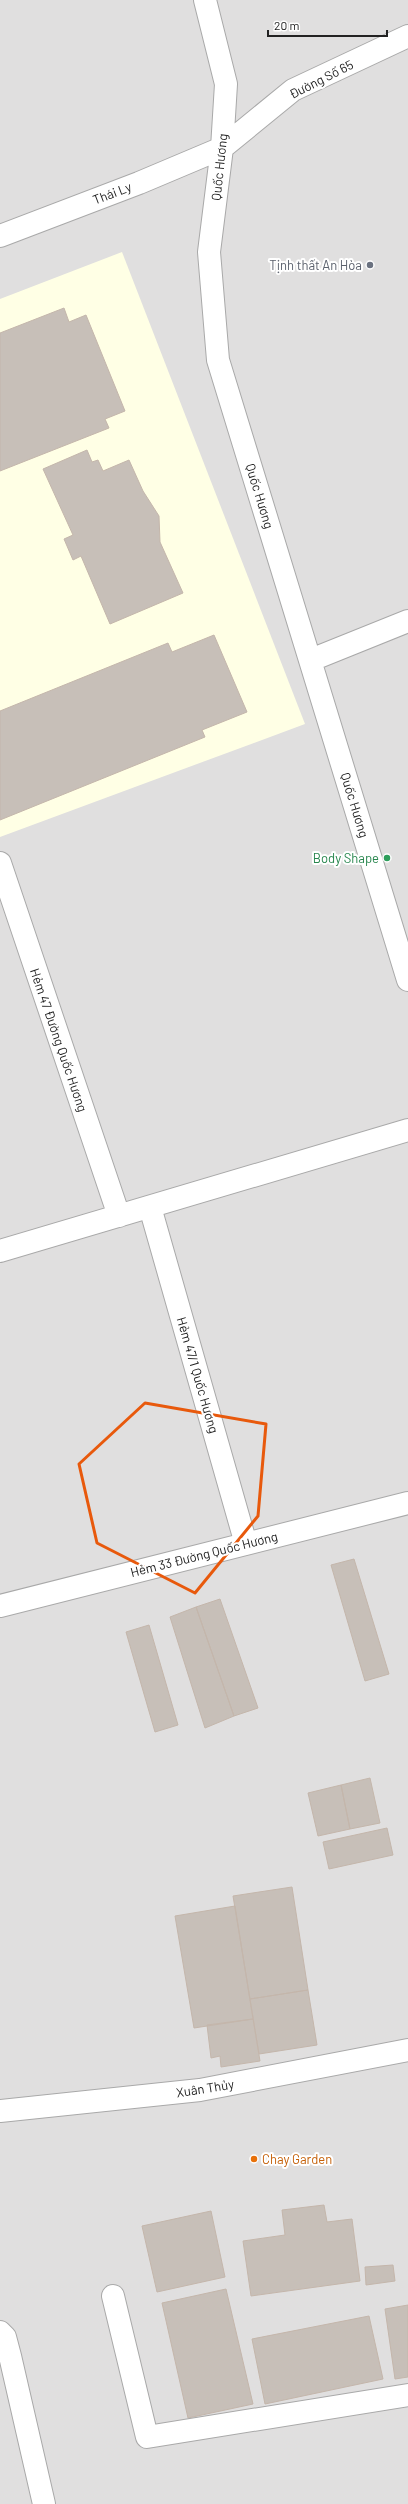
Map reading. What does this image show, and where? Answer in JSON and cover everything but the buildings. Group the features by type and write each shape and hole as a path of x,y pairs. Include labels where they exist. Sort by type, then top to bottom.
{"street":[{"name":"Quốc Hương","path":"205,0 226,84 222,148 209,252 218,360 408,980"},
{"name":"Đường Số 65","path":"222,148 292,90 408,36"},
{"name":"Thái Ly","path":"0,236 139,183 222,148"},
{"path":"311,660 408,621"},
{"name":"Hẻm 47 Đường Quốc Hương","path":"0,864 119,1216"},
{"path":"0,1251 408,1130"},
{"name":"Hẻm 47/1 Quốc Hương","path":"150,1207 246,1544"},
{"name":"Hẻm 33 Đường Quốc Hương","path":"0,1606 408,1503"},
{"name":"Xuân Thủy","path":"0,2111 200,2090 408,2050"},
{"path":"113,2296 147,2437 408,2395"},
{"path":"0,2332 5,2337 10,2356 44,2504"}],"highlighted area":[{"path":"145,1403 266,1424 258,1516 195,1593 97,1543 79,1464"}],"shaded area":[{"path":"0,0 408,0 408,2504 0,2504"},
{"path":"122,252 305,724 0,837 0,299"}],"place":[{"name":"Tịnh thất An Hòa","path":"370,265"},
{"name":"Body Shape","path":"387,858"},
{"name":"Chay Garden","path":"254,2159"}]}
